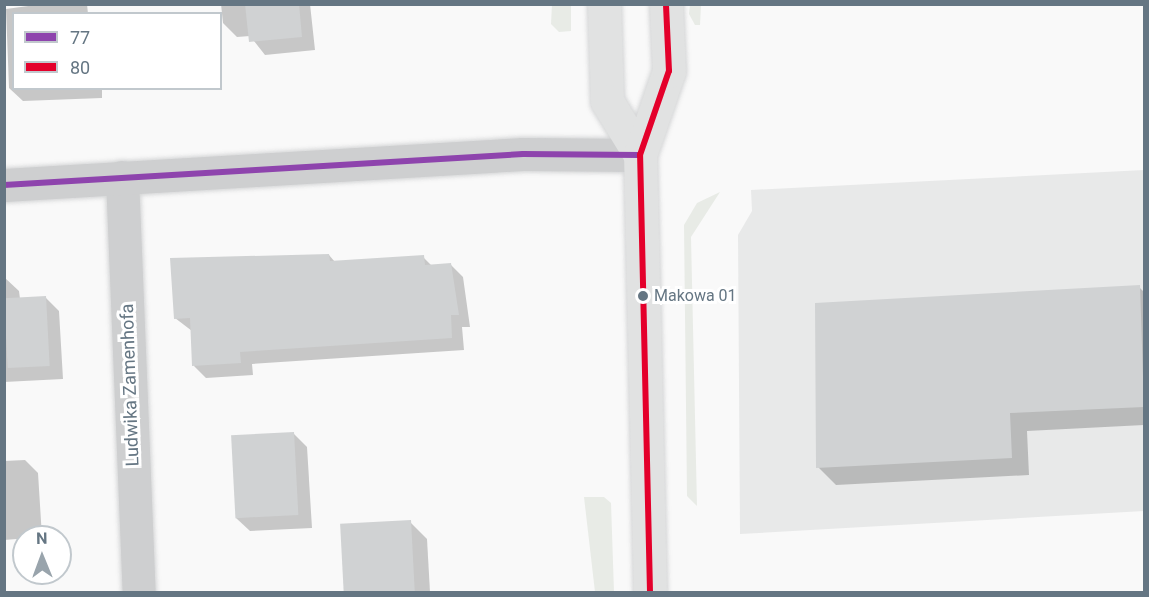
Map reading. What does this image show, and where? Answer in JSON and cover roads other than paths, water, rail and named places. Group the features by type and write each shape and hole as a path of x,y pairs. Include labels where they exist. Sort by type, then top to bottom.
{"main road":[{"path":"604,4 607,101 640,155"},
{"path":"650,592 640,155 669,71 666,4"}],"street":[{"path":"4,185 523,154 640,155"},
{"name":"Ludwika Zamenhofa","path":"122,177 139,592"}],"place":[{"name":"Makowa 01","path":"643,296"}]}
